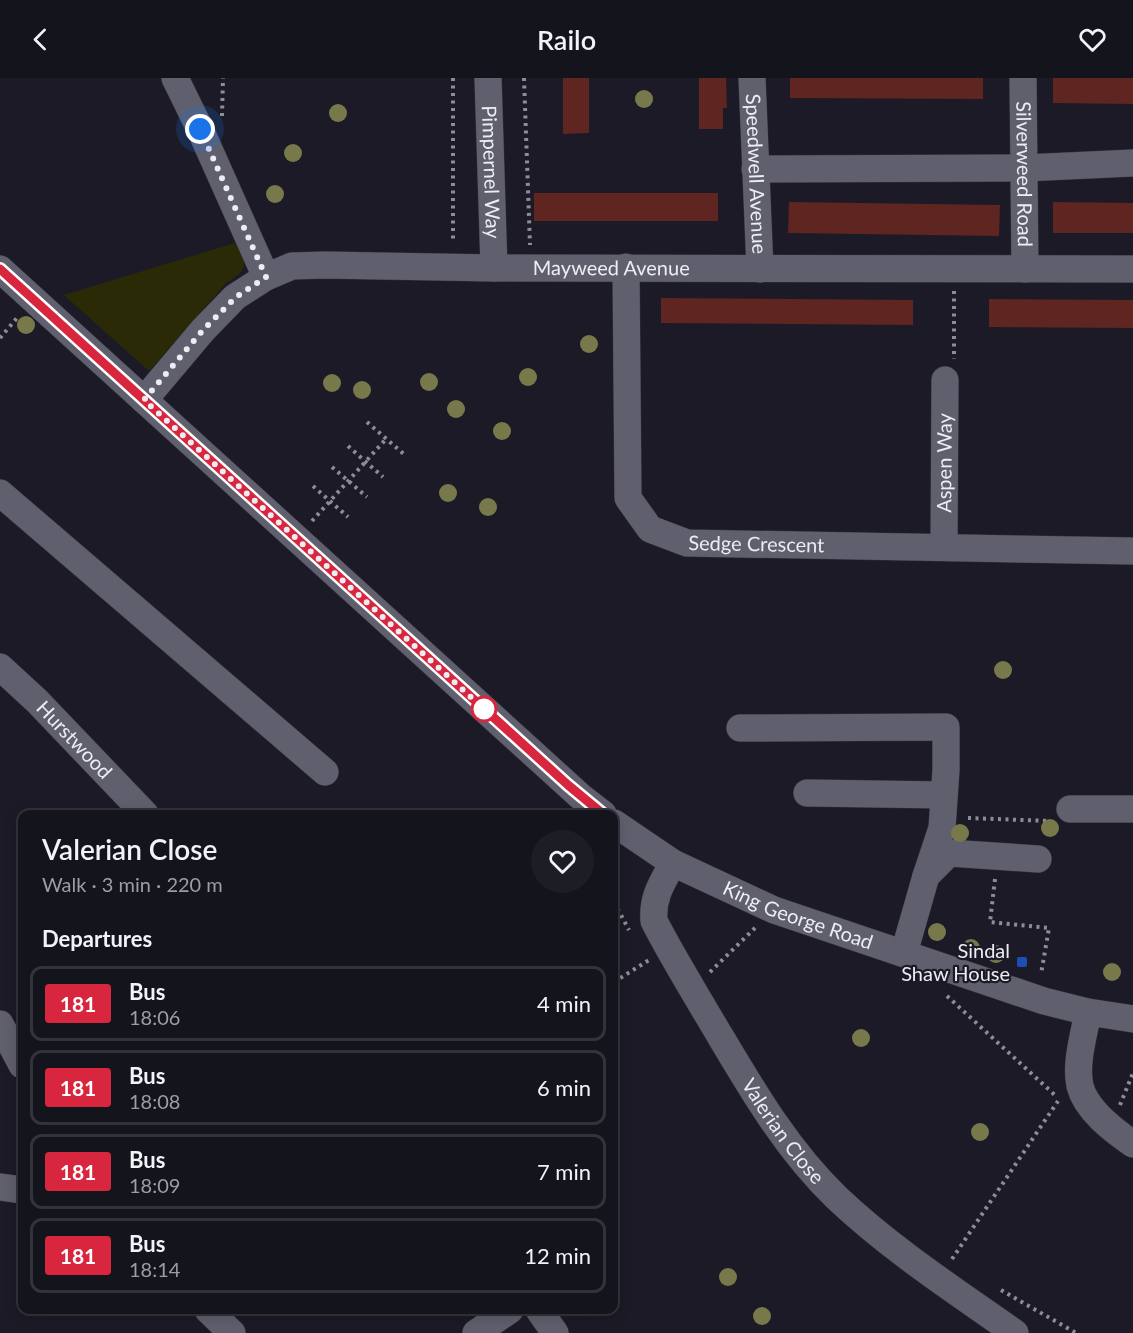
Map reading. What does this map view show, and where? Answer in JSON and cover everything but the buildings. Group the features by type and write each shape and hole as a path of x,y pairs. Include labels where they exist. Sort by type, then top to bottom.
{"street":[{"path":"175,78 266,277"},
{"name":"Pimpernel Way","path":"488,78 494,268"},
{"name":"Speedwell Avenue","path":"753,78 760,269"},
{"name":"Silverweed Road","path":"1023,78 1025,269"},
{"path":"755,169 1024,168 1133,163"},
{"name":"Mayweed Avenue","path":"144,400 203,330 236,297 266,277 292,267 324,264 494,268 1133,269"},
{"name":"Sedge Crescent","path":"626,267 628,498 650,529 687,543 1133,552"},
{"path":"0,269 598,810"},
{"name":"Aspen Way","path":"944,547 945,380"},
{"path":"0,493 325,772"},
{"name":"Hurstwood","path":"0,666 37,701 141,810"},
{"path":"740,728 946,727 942,828 904,953"},
{"path":"807,793 944,806"},
{"path":"1070,809 1133,809"},
{"name":"King George Road","path":"618,826 673,863 774,910 1037,999 1088,1012 1133,1019"},
{"path":"926,876 949,853 1038,859"},
{"name":"Valerian Close","path":"673,863 658,890 653,907 654,921 668,949 774,1124 837,1197 884,1239 1015,1333"},
{"path":"1088,1012 1080,1064 1081,1088 1093,1110 1104,1122 1133,1144"},
{"path":"0,1024 18,1058"},
{"path":"0,1187 18,1189"},
{"path":"212,1314 232,1333"},
{"path":"476,1333 504,1314"},
{"path":"541,1314 555,1333"}],"path":[{"path":"453,78 453,267"},
{"path":"524,78 530,267"},
{"path":"945,380 954,371 954,269"},
{"path":"367,422 406,456"},
{"path":"296,538 386,439"},
{"path":"348,446 383,477"},
{"path":"332,467 367,497"},
{"path":"313,486 348,517"},
{"path":"944,806 1061,821 1070,809"},
{"path":"998,856 990,922 1049,928 1037,999"},
{"path":"709,972 774,910"},
{"path":"618,980 668,949"},
{"path":"706,967 714,981"},
{"path":"945,994 1060,1099 949,1263"},
{"path":"991,1285 1076,1333"}],"shaded area":[{"path":"238,242 244,261 242,270 226,283 149,371 64,295"}],"bus line":[{"name":"181","path":"0,269 598,810"}],"place":[{"name":"Sindal Shaw House","path":"1022,962"}],"route":[{"path":"200,129 266,277 236,297 203,330 144,400 484,709"}]}
